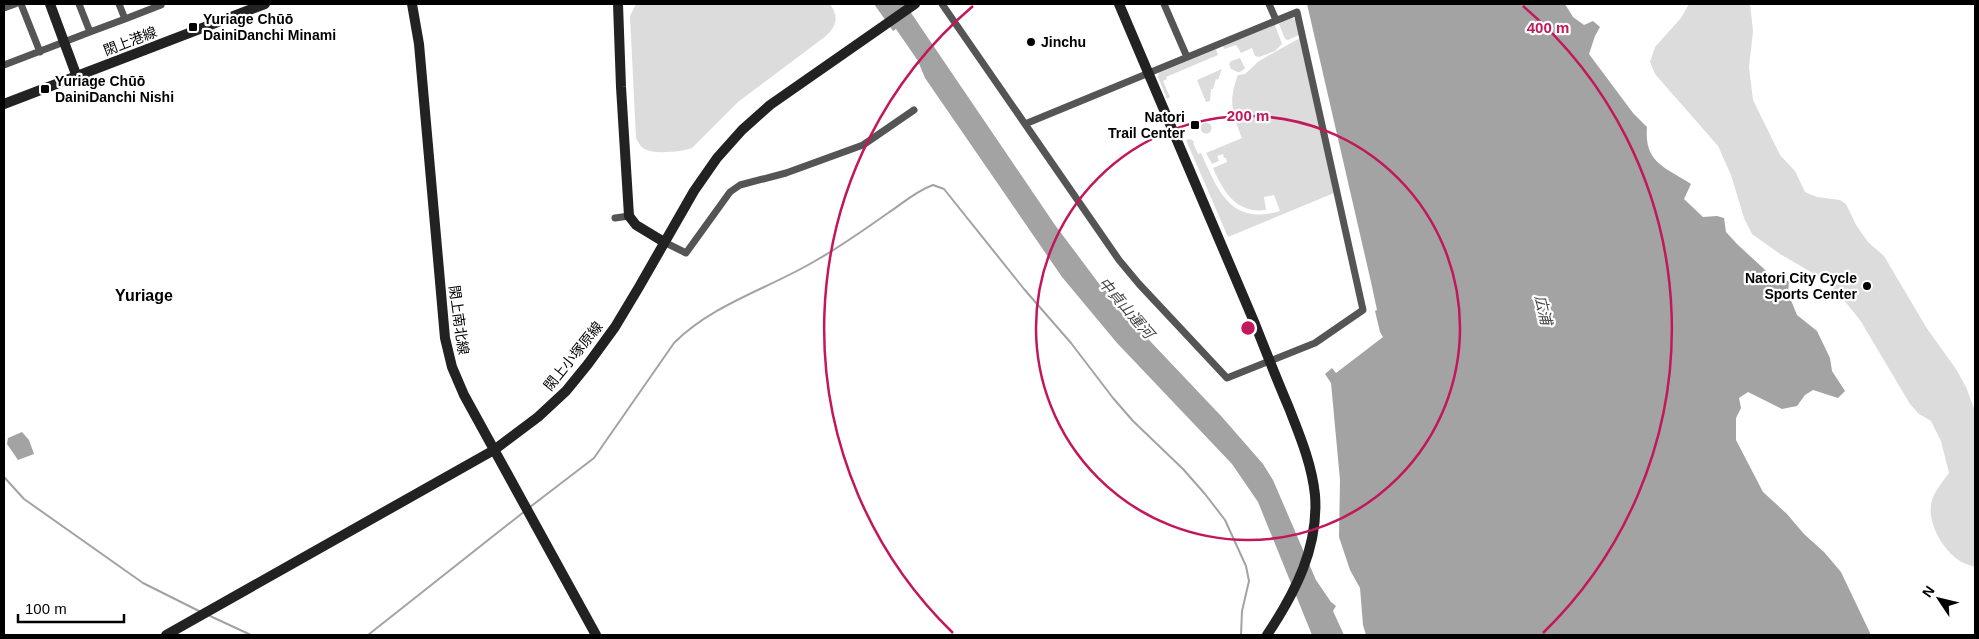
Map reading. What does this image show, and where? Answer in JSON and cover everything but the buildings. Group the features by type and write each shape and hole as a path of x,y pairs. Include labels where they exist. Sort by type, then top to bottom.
{"street":[{"path":"4,8 15,4"},
{"path":"21,4 40,52"},
{"path":"50,4 77,76"},
{"path":"79,4 90,32"},
{"path":"119,4 125,19"},
{"path":"4,66 162,4"},
{"name":"閖上港線","path":"4,104 242,8 265,4"},
{"name":"閖上南北線","path":"412,4 419,44 444,338 452,367 464,394 532,521 596,635"},
{"path":"618,4 629,216 636,225 686,253 730,192 740,186 786,173 863,145 914,110"},
{"name":"閖上小塚原線","path":"166,635 494,450 538,417 571,384 614,327 694,191 717,158 742,130 770,105 915,4"},
{"path":"942,4 1119,260 1227,378 1314,343 1363,310 1297,12 1025,124"},
{"path":"1119,4 1270,361 1300,436 1311,473 1315,495 1315,517 1308,559 1288,601 1268,635"},
{"path":"1164,4 1187,57"},
{"path":"1269,4 1276,20"},
{"path":"615,218 629,216"}],"shaded area":[{"path":"636,4 830,4 835,13 836,21 826,36 738,102 692,148 674,152 653,152 643,148 636,138 630,16"},
{"name":"Natori City Cycle Sports Center","path":"1689,4 1750,4 1753,31 1749,67 1753,100 1780,155 1795,171 1805,192 1817,197 1840,200 1846,204 1856,225 1868,242 1884,256 1926,327 1956,369 1966,387 1975,411 1975,567 1961,562 1945,548 1933,524 1931,516 1932,500 1949,473 1941,441 1931,421 1919,414 1910,404 1860,320 1839,294 1823,279 1780,254 1752,234 1744,218 1731,175 1718,146 1655,74 1650,62 1655,47 1681,18"},
{"path":"1291,17 1296,20 1299,35 1288,40 1285,39 1279,24"},
{"path":"1275,25 1282,44 1275,51 1259,57 1255,56 1252,48 1241,53 1236,45 1224,49 1223,46"},
{"path":"1300,38 1334,193 1228,237 1186,140 1190,139 1195,142 1193,143 1198,154 1201,153 1214,180 1228,202 1249,214 1280,211 1274,195 1264,197 1266,210 1256,210 1239,205 1221,185 1213,168 1227,162 1226,158 1224,158 1223,154 1217,156 1219,161 1212,164 1206,153 1242,138 1232,107 1233,92 1238,75 1245,74 1259,61"},
{"path":"1216,49 1218,55 1166,77 1167,79 1163,81 1170,97 1167,99 1158,77 1159,73"},
{"path":"1240,58 1245,68 1238,72 1231,69 1229,64 1231,61"},
{"path":"1222,69 1218,80 1216,79 1213,89 1211,89 1210,101 1206,102 1197,80"},
{"path":"1206,122 1212,128 1206,134 1200,128"}],"water":[{"path":"874,4 905,4 1055,225 1097,281 1263,464 1273,480 1316,580 1331,602 1336,606 1333,611 1344,635 1312,635 1258,502 1232,464 1117,343 1062,277 925,78 918,61 896,29 893,31"},
{"name":"広浦","path":"1307,4 1565,4 1573,17 1584,25 1593,21 1600,27 1589,54 1633,113 1647,127 1649,149 1653,156 1658,163 1691,184 1684,199 1703,217 1717,216 1724,218 1726,232 1737,244 1776,280 1789,281 1788,293 1797,315 1817,331 1830,358 1832,371 1845,391 1838,398 1813,390 1805,395 1797,406 1782,409 1748,392 1739,398 1741,408 1736,418 1736,440 1763,492 1787,514 1841,572 1871,635 1366,635 1363,625 1360,588 1350,570 1339,537 1340,480 1331,383 1325,374 1332,368 1336,373 1383,337 1375,311 1377,310 1371,282"},
{"path":"22,432 29,440 34,454 18,460 7,444 8,438"}],"waterway":[{"path":"530,507 594,458 674,343 689,329 723,307 824,256 915,194 933,185 944,189 1024,289 1071,343 1113,398 1133,421 1183,469 1225,520 1246,566 1249,581 1242,611 1241,635"},
{"path":"4,477 24,499 143,583 201,612"},
{"path":"368,635 525,511"},
{"path":"210,616 251,635"}],"place":[{"name":"Yuriage Chūō DainiDanchi Minami","path":"193,27"},
{"name":"Jinchu","path":"1031,42"},
{"name":"Yuriage Chūō DainiDanchi Nishi","path":"45,89"},
{"name":"Natori Trail Center","path":"1195,125"},
{"name":"Natori City Cycle Sports Center","path":"1867,286"}],"district":[{"name":"Yuriage","path":"144,295"}],"water label":[{"name":"中貞山運河","path":"1126,308"}]}
